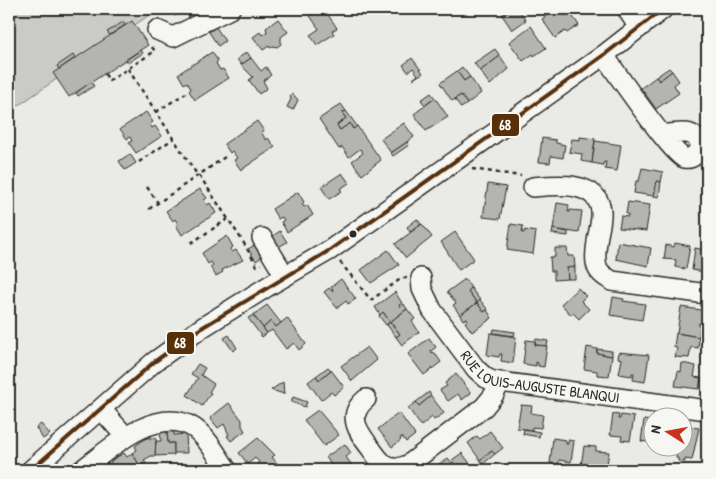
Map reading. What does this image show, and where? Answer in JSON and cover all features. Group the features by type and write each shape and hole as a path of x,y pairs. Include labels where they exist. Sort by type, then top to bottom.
{"street":[{"path":"153,38 173,37 230,9"},
{"path":"627,9 639,28"},
{"path":"31,470 154,362 175,346 285,276 330,250 604,55 663,9"},
{"path":"604,55 661,134"},
{"path":"533,187 556,184 581,188 592,193 599,201 601,212 595,254 597,267 603,276 612,281 707,294"},
{"path":"262,238 285,276"},
{"name":"RUE LOUIS-AUGUSTE BLANQUI","path":"420,278 426,300 432,310 476,368 486,378 500,383 707,410"},
{"path":"366,399 359,404 356,410 355,417 359,433 380,460 392,468 397,468 408,465 484,407 500,383"},
{"path":"101,409 125,436"},
{"path":"82,470 125,436 164,422 189,426 202,436 228,470"}],"path":[{"path":"105,74 109,81 155,51 153,38 155,9"},
{"path":"128,69 242,240 257,266 273,256"},
{"path":"156,112 186,93"},
{"path":"139,162 173,139"},
{"path":"149,209 228,155"},
{"path":"469,166 475,170 520,176 533,187"},
{"path":"147,187 158,203"},
{"path":"191,243 228,219"},
{"path":"330,250 371,300 402,278 420,278"}],"shaded area":[{"path":"9,9 158,9 9,112"}],"building":[{"path":"168,9 203,9 190,19 185,10 175,16"},
{"path":"324,9 337,28 332,31 334,34 317,45 310,35 319,29 306,10"},
{"path":"511,9 518,9 526,20 512,30 502,15"},
{"path":"556,9 567,9 579,25 555,38 542,19"},
{"path":"278,19 288,32 281,37 281,44 277,47 273,46 270,48 269,46 263,50 253,37 260,32 262,35 267,32 266,28"},
{"path":"132,21 148,45 69,97 53,73"},
{"path":"123,22 125,25 110,35 107,32"},
{"path":"531,26 546,48 523,61 509,42"},
{"path":"216,27 225,41 218,46 209,32"},
{"path":"495,49 500,56 480,71 474,63"},
{"path":"141,50 143,53 128,63 126,60"},
{"path":"212,52 218,61 216,63 220,70 223,69 229,78 195,100 189,91 191,89 187,82 184,84 178,74"},
{"path":"247,52 251,58 241,65 237,59"},
{"path":"73,55 75,58 59,69 57,66"},
{"path":"500,56 509,69 490,85 480,71"},
{"path":"251,58 261,71 266,67 271,75 263,81 267,88 259,94 249,80 253,77 241,65"},
{"path":"412,58 423,73 413,79 418,75 413,68 408,72 403,65"},
{"path":"462,67 470,77 464,81 457,71"},
{"path":"669,68 672,71 659,81 656,77"},
{"path":"457,71 464,81 470,77 481,93 467,104 461,95 452,101 440,83"},
{"path":"672,71 679,81 674,85 679,93 656,109 641,88 656,77 659,81"},
{"path":"91,82 94,86 78,96 76,93"},
{"path":"431,93 435,98 425,105 421,100"},
{"path":"293,94 298,100 293,110 287,107 291,99 290,96"},
{"path":"461,95 467,104 461,108 455,99"},
{"path":"435,98 448,117 426,131 414,114"},
{"path":"341,104 346,111 342,113 346,118 337,125 340,130 350,123 353,129 357,126 381,160 362,175 352,161 363,153 360,149 349,157 342,147 339,149 319,119"},
{"path":"346,111 357,126 353,129 350,123 340,130 337,125 346,118 342,113"},
{"path":"146,112 153,122 150,124 152,128 155,126 162,136 136,153 129,143 132,141 130,137 127,139 120,129"},
{"path":"257,121 264,131 261,132 266,140 268,138 275,147 241,170 234,160 237,158 232,151 230,153 224,144"},
{"path":"404,123 414,137 391,153 381,139"},
{"path":"580,137 595,139 592,163 581,161 582,154 569,152 572,139 580,140"},
{"path":"542,138 556,140 556,143 565,145 563,158 551,156 550,163 539,162"},
{"path":"595,141 621,145 617,171 605,169 606,162 603,165 592,163"},
{"path":"407,142 409,145 393,156 391,153"},
{"path":"130,154 136,163 125,170 119,161"},
{"path":"642,168 663,172 661,182 657,181 654,196 634,193 636,181 639,181"},
{"path":"342,173 349,183 340,189 342,191 329,199 321,187"},
{"path":"657,181 661,182 659,197 654,196"},
{"path":"488,184 506,187 500,219 483,217"},
{"path":"200,189 207,198 204,200 207,205 210,203 216,213 182,235 175,219 173,221 166,211"},
{"path":"298,192 304,202 302,204 304,207 307,205 313,215 287,232 281,222 284,220 282,217 278,219 272,209"},
{"path":"628,202 650,205 646,231 619,228 621,216 628,217 626,214"},
{"path":"557,203 569,205 568,212 570,210 582,211 579,233 553,229"},
{"path":"417,219 421,224 410,232 407,227"},
{"path":"422,224 432,237 406,258 395,244"},
{"path":"511,224 523,226 522,233 525,230 536,232 533,254 507,250"},
{"path":"553,229 568,232 568,236 552,234"},
{"path":"280,231 287,242 277,248 270,238"},
{"path":"455,232 474,259 459,270 441,242"},
{"path":"227,236 233,247 230,249 232,252 236,250 243,260 222,270 223,272 216,276 210,267 213,265 211,262 208,264 202,253"},
{"path":"618,242 651,248 648,266 616,259"},
{"path":"258,243 266,254 256,261 248,249"},
{"path":"675,243 690,246 686,269 675,267 676,260 664,259 666,245 674,247"},
{"path":"555,248 567,248 568,256 574,256 575,267 567,268 568,279 554,280 554,271 551,271 550,257 555,257"},
{"path":"695,248 705,250 704,255 707,255 707,276 704,276 705,272 692,270"},
{"path":"388,250 399,265 371,283 361,270"},
{"path":"575,267 575,279 568,279 567,268"},
{"path":"341,279 356,299 348,304 346,301 337,308 324,292 329,288 332,291 331,287"},
{"path":"465,279 471,288 468,291 477,303 460,315 453,305 456,303 447,292"},
{"path":"471,288 480,300 477,303 468,291"},
{"path":"578,288 586,296 581,301 589,309 579,319 573,313 571,315 561,304"},
{"path":"395,292 402,303 399,305 400,307 404,304 407,309 390,322 383,312 380,315 375,307"},
{"path":"613,297 624,299 623,301 645,304 642,320 610,315"},
{"path":"480,300 488,310 484,312 477,303"},
{"path":"477,303 484,312 487,310 492,318 472,332 465,322 468,320 467,318 463,320 460,315"},
{"path":"267,305 281,323 276,327 271,321 263,328 253,315"},
{"path":"681,307 707,311 705,323 699,323 698,325 701,325 699,337 677,333"},
{"path":"407,309 415,319 412,321 419,332 402,345 396,337 400,334 390,322"},
{"path":"383,312 390,322 386,325 379,316"},
{"path":"253,315 267,333 262,337 248,318"},
{"path":"287,318 306,344 299,350 294,343 286,349 272,330 267,333 263,328 271,321 276,327"},
{"path":"390,322 400,334 396,337 387,325"},
{"path":"494,329 515,332 514,336 493,333"},
{"path":"490,333 516,337 513,363 501,361 502,354 499,357 487,355"},
{"path":"676,333 699,337 698,348 691,347 689,358 675,357 677,348 674,347"},
{"path":"229,335 237,348 233,351 224,338"},
{"path":"429,338 436,347 431,351 432,353 434,352 441,362 424,375 408,354"},
{"path":"536,339 548,341 547,346 535,345"},
{"path":"526,340 535,341 535,345 547,346 544,367 538,366 536,362 536,366 523,364"},
{"path":"367,347 377,360 352,381 341,366"},
{"path":"587,347 597,349 597,353 612,356 609,376 597,375 597,371 584,369"},
{"path":"597,349 612,351 612,356 597,353"},
{"path":"619,352 649,355 645,382 633,380 634,373 632,373 632,376 619,374 622,359 618,358"},
{"path":"682,363 696,366 694,377 701,378 699,389 675,386 678,371 681,372"},
{"path":"198,364 205,368 201,375 214,384 209,392 211,393 202,406 187,395 198,378 191,374"},
{"path":"328,367 331,370 319,380 316,376"},
{"path":"331,370 344,387 334,395 331,392 321,400 308,382 316,376 319,380"},
{"path":"456,374 471,393 462,400 458,394 448,401 440,390 447,386 445,383"},
{"path":"283,382 284,394 271,390"},
{"path":"429,392 431,396 419,406 416,402"},
{"path":"431,396 444,413 434,420 432,417 421,426 408,408 416,402 419,406"},
{"path":"293,397 307,402 305,407 291,402"},
{"path":"229,403 242,420 242,426 245,431 231,441 227,436 229,435 224,424 218,428 210,418"},
{"path":"521,405 532,406 531,413 543,415 541,428 532,427 532,430 517,428"},
{"path":"318,410 339,435 324,446 304,420"},
{"path":"399,413 415,435 406,442 402,437 400,438 401,440 392,447 378,429"},
{"path":"613,414 619,415 618,419 620,419 621,415 634,417 630,441 621,440 622,436 610,435"},
{"path":"644,420 644,442 641,441"},
{"path":"41,424 50,434 43,439 36,428"},
{"path":"694,427 699,428 694,451"},
{"path":"524,429 540,432 539,437 523,434"},
{"path":"160,431 167,431 168,443 174,443 174,455 155,456 156,441 161,441"},
{"path":"167,431 174,431 174,435 186,434 187,453 174,453 174,443 168,443"},
{"path":"490,431 503,448 495,454 492,451 480,460 468,443 477,436 480,439"},
{"path":"146,438 156,438 155,456 144,460 146,463 140,466 132,453 137,450 135,446"},
{"path":"258,438 275,455 272,457 277,463 268,470 251,470 259,462 255,458 248,464 239,453"},
{"path":"553,438 566,440 566,444 568,444 568,440 574,441 571,462 559,460 559,464 550,463"},
{"path":"345,444 351,453 346,457 353,467 348,470 334,469 326,457"},
{"path":"584,446 596,447 596,451 609,452 606,470 596,470 596,468 581,466"},
{"path":"492,451 495,454 483,464 480,460"},
{"path":"124,453 127,457 132,453 140,466 135,470 133,468 129,470 107,469 112,460"},
{"path":"462,453 475,470 442,470 438,465 448,458 452,463 454,462 452,460"},
{"path":"676,456 693,456 692,460 685,459 685,462 678,461 678,458"}],"transit line":[{"name":"68","path":"31,470 154,362 203,327 330,250 604,55 663,9"}]}
